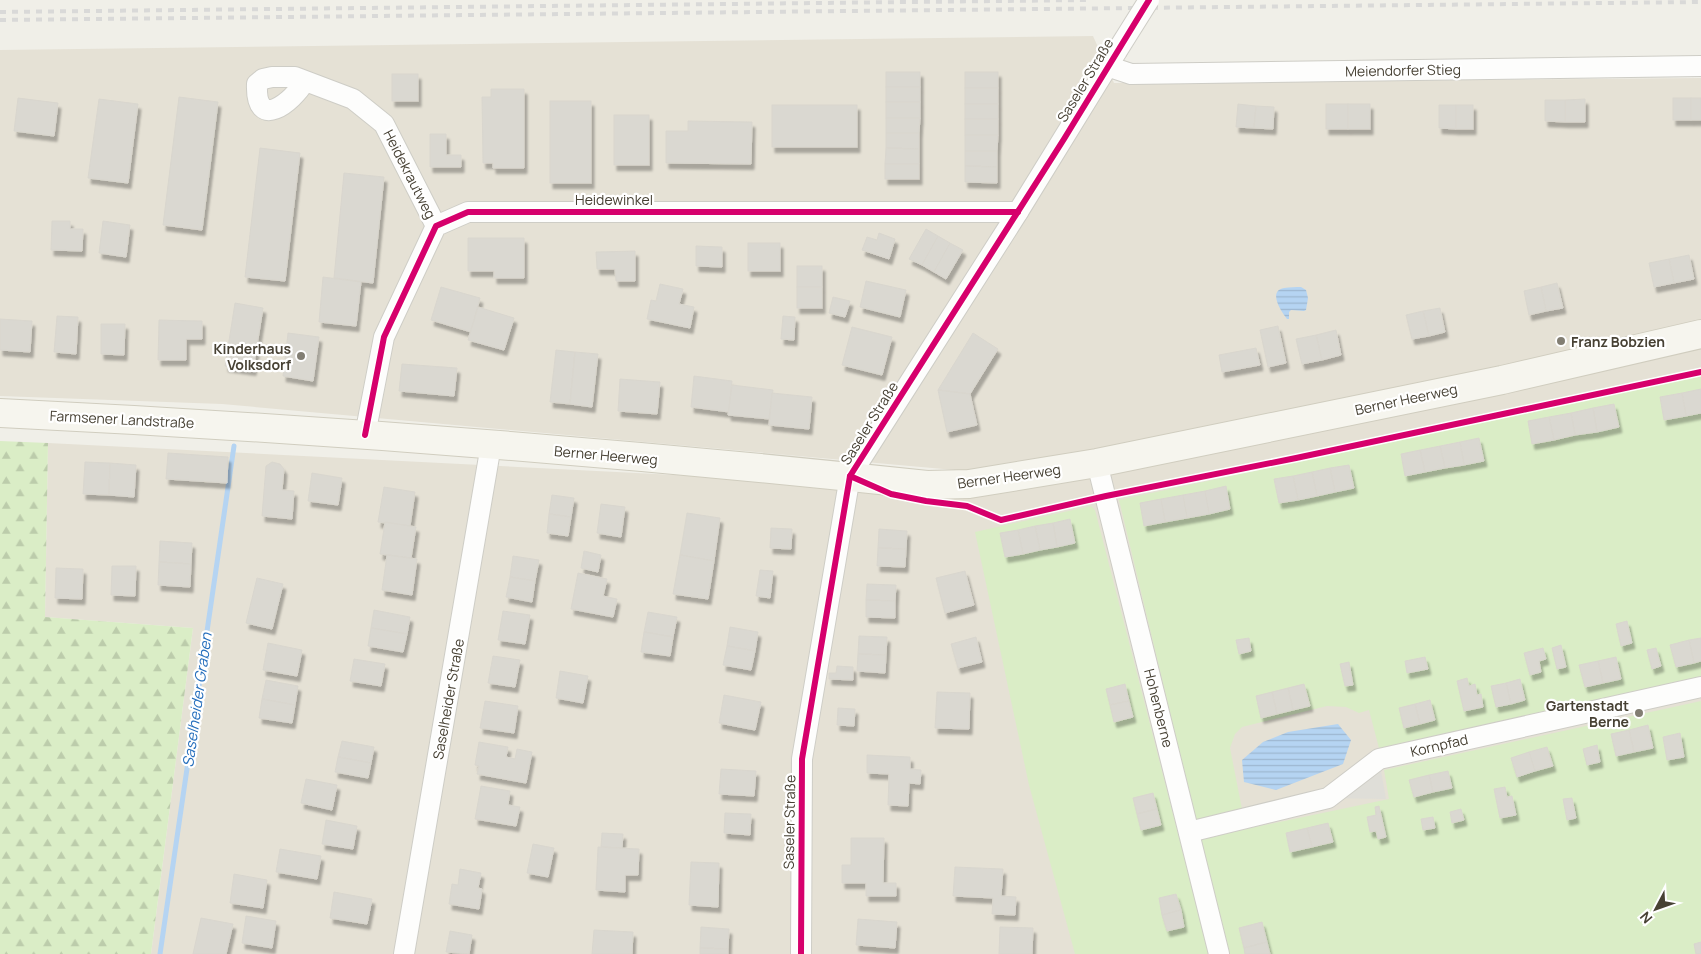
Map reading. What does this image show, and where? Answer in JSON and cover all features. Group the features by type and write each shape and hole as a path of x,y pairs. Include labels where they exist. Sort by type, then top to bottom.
{"main road":[{"name":"Berner Heerweg","path":"245,426 491,445 928,484 969,484 1097,463 1502,380 1701,334"},
{"name":"Farmsener Landstraße","path":"0,413 245,426"}],"street":[{"name":"Saseler Straße","path":"801,954 802,758 850,476 1018,212 1149,0"},
{"name":"Meiendorfer Stieg","path":"1112,59 1131,74 1701,66"},
{"name":"Heidekrautweg","path":"305,81 353,99 384,124 436,226"},
{"name":"Heidewinkel","path":"436,226 468,212 1018,212"},
{"path":"365,435 384,338 436,226"},
{"name":"Saselheider Straße","path":"404,954 491,445"},
{"name":"Hohenberne","path":"1097,463 1219,954"},
{"name":"Kornpfad","path":"1189,832 1328,798 1379,759 1701,687"}],"shaded area":[{"path":"1093,36 1114,83 1701,78 1701,954 151,954 193,628 45,617 48,443 970,490 977,472 222,404 0,396 0,50"},
{"path":"1379,759 1386,799 1328,798"}],"green space":[{"path":"1701,375 1701,677 1379,748 1369,710 1359,713 1346,707 1327,706 1242,727 1235,734 1230,748 1242,809 1196,821 1119,500"},
{"path":"0,441 48,443 45,617 193,628 151,954 0,954"},
{"path":"1091,506 1095,510 1209,954 1075,954 1029,785 975,532"},
{"path":"1701,701 1701,954 1228,954 1200,840 1203,838 1389,799 1384,770"}],"water":[{"path":"1301,287 1306,290 1308,298 1306,310 1291,310 1289,312 1289,319 1287,319 1277,302 1277,293 1284,288"},
{"path":"1338,724 1351,740 1343,764 1276,790 1244,782 1242,760 1263,742 1288,732"}],"building":[{"path":"886,72 920,72 920,87 886,87"},
{"path":"965,72 998,72 998,88 965,88"},
{"path":"392,74 418,74 418,101 392,101"},
{"path":"886,87 920,87 920,102 886,102"},
{"path":"965,88 998,88 998,104 965,104"},
{"path":"491,89 524,89 524,168 493,168 493,163 483,163 482,97 491,97"},
{"path":"179,97 218,102 202,230 163,225"},
{"path":"18,98 58,103 54,136 14,131"},
{"path":"1673,98 1691,98 1691,120 1673,120"},
{"path":"1691,98 1701,98 1701,120 1691,120"},
{"path":"99,99 138,104 128,183 88,178"},
{"path":"1585,99 1585,122 1565,122 1565,100"},
{"path":"1545,100 1565,100 1565,122 1545,121"},
{"path":"550,101 591,101 591,183 550,183"},
{"path":"886,102 920,102 920,118 886,118"},
{"path":"965,104 998,104 998,119 965,119"},
{"path":"1238,104 1256,106 1254,128 1236,127"},
{"path":"1326,104 1348,104 1348,129 1326,129"},
{"path":"1348,104 1370,104 1370,129 1348,129"},
{"path":"772,105 857,105 857,147 772,147"},
{"path":"1439,105 1456,105 1456,129 1439,128"},
{"path":"1456,105 1473,105 1473,129 1456,129"},
{"path":"1256,106 1274,107 1273,129 1254,128"},
{"path":"614,115 649,115 649,165 614,165"},
{"path":"886,118 920,118 919,133 886,133"},
{"path":"965,119 998,119 998,135 965,135"},
{"path":"688,121 752,122 751,164 666,163 666,131 688,131"},
{"path":"886,133 919,133 919,149 886,148"},
{"path":"430,134 446,134 446,155 461,155 461,167 430,167"},
{"path":"965,135 998,135 997,151 965,151"},
{"path":"260,148 300,153 285,281 245,277"},
{"path":"886,148 919,149 919,164 885,164"},
{"path":"965,151 997,151 997,167 965,166"},
{"path":"885,164 919,164 919,179 885,179"},
{"path":"965,166 997,167 997,183 965,182"},
{"path":"344,173 384,177 373,283 334,278"},
{"path":"52,221 70,221 70,229 83,229 82,251 51,250"},
{"path":"103,221 130,225 126,257 99,253"},
{"path":"926,229 938,236 922,265 909,259"},
{"path":"879,233 895,239 889,259 862,250 867,237 877,240"},
{"path":"938,236 950,243 934,272 922,265"},
{"path":"468,238 524,238 524,278 494,278 494,271 468,271"},
{"path":"748,243 780,243 780,271 748,271"},
{"path":"950,243 963,250 946,279 934,272"},
{"path":"696,246 722,247 722,267 696,266"},
{"path":"635,251 635,281 616,281 615,269 597,269 596,252"},
{"path":"1689,255 1694,279 1674,283 1669,259"},
{"path":"1669,259 1674,283 1654,287 1649,263"},
{"path":"797,266 822,266 822,287 797,287"},
{"path":"323,277 361,282 356,326 319,322"},
{"path":"866,281 906,290 900,317 860,307"},
{"path":"1557,283 1563,308 1546,311 1541,287"},
{"path":"660,284 683,289 679,304 694,307 690,328 647,319 651,300 656,301"},
{"path":"441,287 480,298 471,332 431,320"},
{"path":"797,287 822,287 822,308 797,308"},
{"path":"1541,287 1546,311 1529,315 1524,291"},
{"path":"833,297 850,301 845,317 829,313"},
{"path":"235,303 263,308 253,370 225,366"},
{"path":"478,307 514,318 504,350 468,340"},
{"path":"1440,308 1445,332 1429,336 1423,311"},
{"path":"1423,311 1429,336 1412,339 1406,315"},
{"path":"57,316 78,317 76,354 54,352"},
{"path":"783,316 795,317 794,340 781,339"},
{"path":"0,319 32,321 30,352 0,350"},
{"path":"159,320 202,321 202,339 186,339 186,360 158,360"},
{"path":"101,324 125,324 124,355 101,354"},
{"path":"1278,326 1286,363 1268,367 1260,330"},
{"path":"852,327 892,337 882,375 842,365"},
{"path":"1336,330 1341,355 1322,360 1316,335"},
{"name":"Kinderhaus Volksdorf","path":"288,333 319,337 313,381 283,376"},
{"path":"973,333 998,349 970,394 938,390"},
{"path":"1316,335 1322,360 1302,364 1296,339"},
{"path":"1256,348 1260,365 1222,372 1219,355"},
{"path":"556,350 575,352 570,404 550,402"},
{"path":"575,352 598,354 592,407 570,404"},
{"path":"402,364 457,368 454,396 399,391"},
{"path":"694,376 732,381 729,412 691,407"},
{"path":"620,379 660,382 657,414 618,411"},
{"path":"732,385 773,390 769,419 728,415"},
{"path":"1701,389 1701,413 1686,416 1682,393"},
{"path":"938,390 970,394 977,425 947,432"},
{"path":"772,393 812,397 809,429 769,425"},
{"path":"1682,393 1686,416 1664,420 1660,397"},
{"path":"1614,404 1619,427 1597,432 1593,408"},
{"path":"1593,408 1597,432 1575,435 1571,413"},
{"path":"1571,413 1575,435 1554,440 1549,417"},
{"path":"1549,417 1554,440 1532,444 1528,421"},
{"path":"1479,438 1484,461 1464,465 1460,442"},
{"path":"1460,442 1464,465 1445,468 1440,446"},
{"path":"1440,446 1445,468 1425,472 1420,450"},
{"path":"1420,450 1425,472 1405,476 1401,454"},
{"path":"168,453 228,457 227,483 166,479"},
{"path":"85,462 110,463 109,495 83,494"},
{"path":"272,462 280,464 284,469 282,490 294,491 292,519 262,516 266,466"},
{"path":"110,463 136,465 134,497 109,495"},
{"path":"1349,465 1354,488 1335,492 1330,468"},
{"path":"1330,468 1335,492 1317,496 1312,472"},
{"path":"1312,472 1317,496 1298,500 1293,476"},
{"path":"312,473 342,478 338,505 308,501"},
{"path":"1293,476 1298,500 1279,503 1274,479"},
{"path":"1226,486 1230,509 1209,514 1205,491"},
{"path":"384,487 415,492 410,526 378,522"},
{"path":"1205,491 1209,514 1187,518 1183,495"},
{"path":"552,495 574,498 571,517 549,514"},
{"path":"1183,495 1187,518 1165,522 1161,499"},
{"path":"1161,499 1165,522 1144,526 1140,503"},
{"path":"601,504 625,507 621,537 597,533"},
{"path":"687,513 720,518 714,561 680,555"},
{"path":"549,514 571,517 568,536 547,533"},
{"path":"1070,519 1075,543 1057,547 1053,523"},
{"path":"385,522 416,527 411,558 380,554"},
{"path":"1053,523 1057,547 1040,550 1035,526"},
{"path":"1035,526 1040,550 1023,554 1018,530"},
{"path":"771,528 792,529 791,549 770,548"},
{"path":"879,529 907,531 906,549 878,548"},
{"path":"1018,530 1023,554 1005,557 1000,533"},
{"path":"160,541 192,543 191,564 159,562"},
{"path":"878,548 906,549 905,567 877,566"},
{"path":"584,551 601,555 598,572 581,568"},
{"path":"387,555 417,559 412,595 382,590"},
{"path":"680,555 714,561 708,599 673,594"},
{"path":"513,556 539,560 535,581 510,577"},
{"path":"159,562 191,564 190,587 158,585"},
{"path":"112,566 136,566 135,596 111,595"},
{"path":"56,568 83,569 82,599 55,598"},
{"path":"760,570 773,571 770,598 756,596"},
{"path":"965,571 974,605 945,613 936,578"},
{"path":"578,573 607,579 603,596 617,599 613,617 571,609"},
{"path":"510,577 535,581 532,602 506,597"},
{"path":"257,578 283,584 272,629 246,623"},
{"path":"867,584 896,585 895,601 866,600"},
{"path":"866,600 895,601 895,618 866,617"},
{"path":"374,610 410,617 407,634 371,628"},
{"path":"503,611 530,615 525,644 498,640"},
{"path":"648,612 677,617 673,637 644,632"},
{"path":"1627,621 1632,643 1621,646 1616,624"},
{"path":"730,627 758,632 755,651 727,646"},
{"path":"371,628 407,634 403,652 368,646"},
{"path":"644,632 673,637 670,656 641,652"},
{"path":"859,636 887,637 886,655 858,654"},
{"path":"976,637 982,662 958,668 951,644"},
{"path":"1249,638 1251,651 1239,654 1236,640"},
{"path":"1701,638 1701,661 1694,663 1689,640"},
{"path":"1689,640 1694,663 1676,667 1670,645"},
{"path":"268,643 302,650 297,676 263,670"},
{"path":"1561,645 1566,667 1557,669 1552,648"},
{"path":"727,646 755,651 751,670 723,665"},
{"path":"1543,648 1546,659 1539,661 1541,672 1530,675 1524,653"},
{"path":"1656,648 1661,666 1652,669 1647,650"},
{"path":"858,654 886,655 885,673 857,671"},
{"path":"493,656 520,660 515,687 488,683"},
{"path":"1425,657 1428,669 1407,673 1405,661"},
{"path":"1616,657 1621,679 1603,683 1598,661"},
{"path":"354,659 385,664 381,686 350,681"},
{"path":"1598,661 1603,683 1585,687 1579,665"},
{"path":"1349,662 1353,685 1345,686 1340,664"},
{"path":"837,666 853,667 853,680 829,679 829,673 836,673"},
{"path":"560,671 588,676 583,703 556,698"},
{"path":"1467,678 1469,686 1475,684 1477,695 1481,694 1483,707 1464,711 1457,681"},
{"path":"1520,679 1525,700 1511,704 1506,683"},
{"path":"266,680 298,686 295,705 262,699"},
{"path":"1506,683 1511,704 1496,707 1491,686"},
{"path":"1125,684 1129,701 1110,705 1106,689"},
{"path":"1304,684 1310,706 1293,710 1288,688"},
{"path":"1288,688 1293,710 1277,714 1272,692"},
{"path":"937,692 970,693 969,729 935,728"},
{"path":"1272,692 1277,714 1261,718 1256,696"},
{"path":"724,695 761,702 755,730 719,723"},
{"path":"262,699 295,705 292,723 259,718"},
{"path":"1430,700 1435,720 1420,724 1415,704"},
{"path":"485,701 518,706 514,733 480,728"},
{"path":"1129,701 1133,717 1114,722 1110,705"},
{"path":"1415,704 1420,724 1404,728 1399,708"},
{"path":"838,708 855,709 854,726 837,725"},
{"path":"1648,725 1653,748 1634,752 1629,730"},
{"path":"1629,730 1634,752 1616,756 1611,734"},
{"path":"1680,733 1684,757 1667,760 1663,737"},
{"path":"342,741 374,747 371,763 338,757"},
{"path":"479,742 508,747 506,757 515,759 517,749 532,752 526,783 477,774 479,766 475,765"},
{"path":"1597,745 1600,762 1587,765 1583,749"},
{"path":"1547,747 1553,766 1535,771 1529,752"},
{"path":"1529,752 1535,771 1517,777 1511,758"},
{"path":"867,755 910,757 910,769 921,770 920,784 909,783 908,806 888,805 889,774 867,773"},
{"path":"338,757 371,763 368,778 335,772"},
{"path":"721,769 756,771 754,796 719,794"},
{"path":"1448,771 1452,788 1433,792 1429,775"},
{"path":"1429,775 1433,792 1414,797 1409,780"},
{"path":"306,779 337,785 332,810 301,803"},
{"path":"481,786 510,791 508,805 520,807 516,826 475,819"},
{"path":"1505,787 1507,797 1512,796 1516,815 1500,818 1494,789"},
{"path":"1153,793 1157,809 1137,814 1133,798"},
{"path":"1572,798 1576,818 1567,820 1563,799"},
{"path":"1379,806 1386,837 1378,839 1376,831 1370,832 1367,817 1376,815 1375,807"},
{"path":"1157,809 1161,825 1141,830 1137,814"},
{"path":"1461,809 1464,820 1452,823 1450,812"},
{"path":"725,813 751,814 750,835 724,833"},
{"path":"1433,817 1435,828 1423,830 1421,819"},
{"path":"326,820 357,826 353,849 322,844"},
{"path":"1328,823 1333,842 1312,847 1307,828"},
{"path":"1307,828 1312,847 1290,852 1286,833"},
{"path":"602,833 623,834 622,848 601,847"},
{"path":"851,838 884,838 883,883 896,883 896,896 866,896 866,883 842,883 842,865 851,865"},
{"path":"533,844 554,848 548,877 527,873"},
{"path":"598,847 639,849 638,875 625,875 625,892 596,890"},
{"path":"280,849 321,856 317,879 276,872"},
{"path":"691,862 719,863 718,907 689,905"},
{"path":"955,867 1003,869 1001,896 1016,897 1015,915 992,914 993,898 953,896"},
{"path":"460,869 481,873 478,888 482,889 479,909 449,904 452,884 458,885"},
{"path":"234,874 267,880 263,908 230,903"},
{"path":"334,892 372,899 367,924 330,918"},
{"path":"1176,894 1181,910 1162,915 1159,898"},
{"path":"1181,910 1184,927 1167,931 1162,915"},
{"path":"246,916 276,921 272,948 242,943"},
{"path":"201,918 233,924 226,954 193,954"},
{"path":"858,919 897,922 895,948 856,945"},
{"path":"1262,922 1267,942 1244,948 1239,928"},
{"path":"701,927 729,929 728,949 700,948"},
{"path":"1000,927 1033,928 1032,954 999,954"},
{"path":"594,930 633,932 632,954 592,954"},
{"path":"450,931 472,935 469,954 446,952"},
{"path":"1267,942 1270,954 1245,954 1244,948"},
{"path":"1701,942 1701,954 1696,954 1694,944"},
{"path":"700,948 728,949 728,954 700,954"}],"waterway":[{"name":"Saselheider Graben","path":"160,954 234,446"}],"railway":[{"path":"0,12 1090,0"},
{"path":"0,20 1701,2"}],"cycle path":[{"path":"801,954 802,759 850,476 1064,139 1149,0"},
{"path":"365,435 384,337 436,226 468,212 1018,212"},
{"path":"850,476 891,494 967,506 1001,520 1106,496 1296,458 1701,372"}],"place":[{"name":"Franz Bobzien","path":"1561,341"},
{"name":"Kinderhaus Volksdorf","path":"301,356"},
{"name":"Gartenstadt Berne","path":"1639,713"}]}
